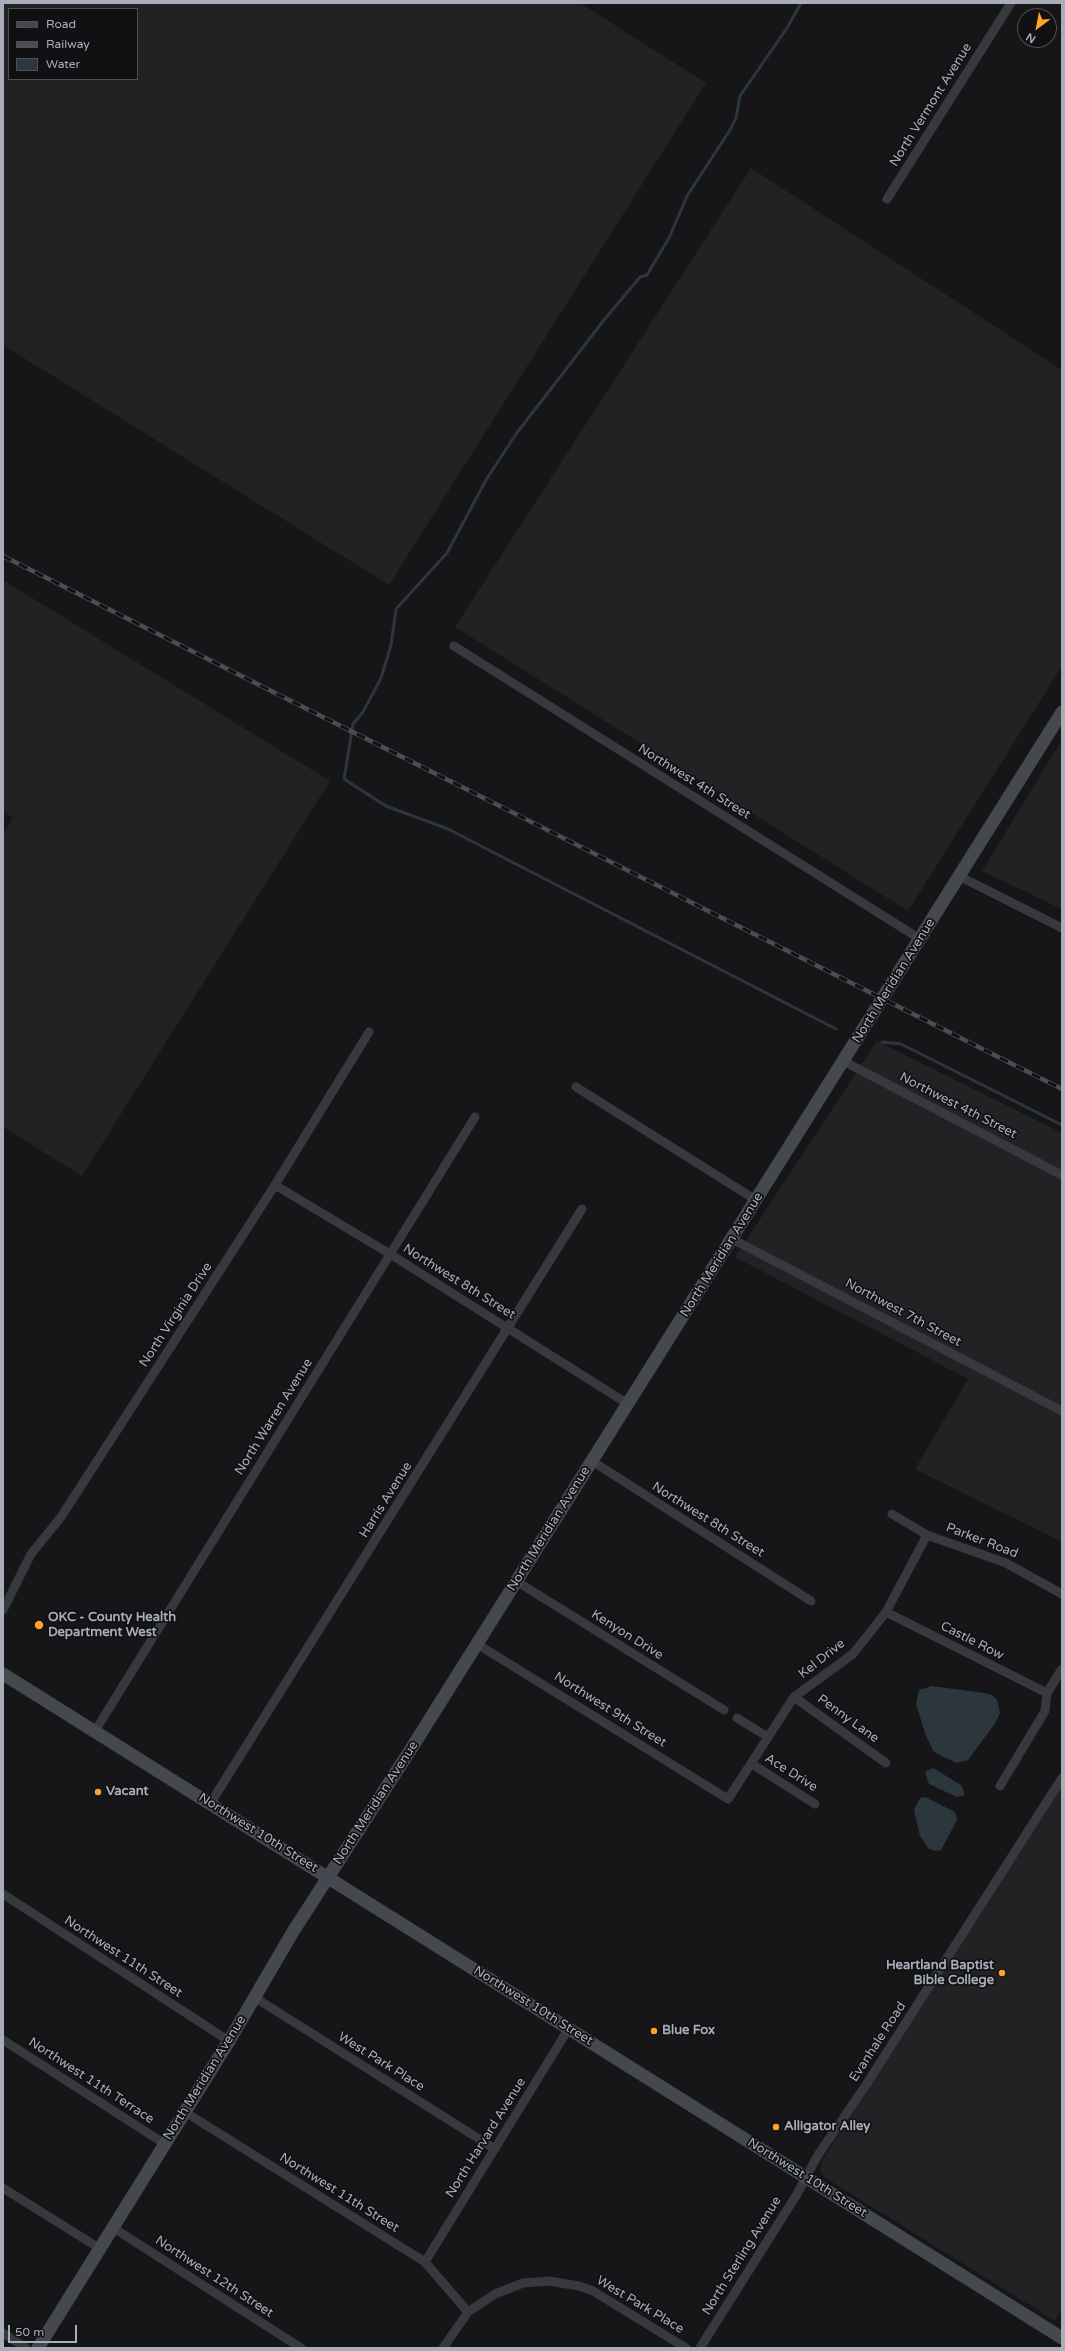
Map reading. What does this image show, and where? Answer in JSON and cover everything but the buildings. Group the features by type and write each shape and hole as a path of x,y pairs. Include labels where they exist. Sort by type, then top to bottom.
{"main road":[{"name":"North Meridian Avenue","path":"38,2348 229,2041 293,1931 477,1644 1062,712"},
{"name":"Northwest 10th Street","path":"3,1674 1062,2338"}],"street":[{"name":"North Vermont Avenue","path":"887,199 1010,3"},
{"name":"Northwest 4th Street","path":"454,646 920,940"},
{"path":"959,876 1062,928"},
{"name":"North Virginia Drive","path":"3,1610 32,1554 58,1522 275,1185 369,1032"},
{"name":"Northwest 4th Street","path":"843,1061 1062,1175"},
{"path":"576,1087 756,1200"},
{"name":"North Warren Avenue","path":"95,1731 475,1117"},
{"name":"Northwest 8th Street","path":"275,1185 390,1254 628,1404"},
{"name":"Harris Avenue","path":"210,1804 582,1209"},
{"name":"Northwest 7th Street","path":"732,1239 1062,1411"},
{"name":"Northwest 8th Street","path":"592,1461 811,1601"},
{"name":"Parker Road","path":"892,1514 927,1535 1006,1563 1062,1594"},
{"name":"Kel Drive","path":"728,1799 794,1697 853,1654 886,1612 927,1535"},
{"name":"Kenyon Drive","path":"516,1581 724,1710"},
{"name":"Castle Row","path":"886,1612 1047,1693"},
{"name":"Northwest 9th Street","path":"477,1644 728,1799"},
{"path":"1000,1786 1044,1711 1047,1693 1062,1669"},
{"name":"Penny Lane","path":"794,1697 886,1763"},
{"path":"737,1718 768,1737"},
{"name":"Ace Drive","path":"752,1764 815,1804"},
{"name":"Evanhale Road","path":"806,2177 1062,1778"},
{"name":"Northwest 11th Street","path":"3,1894 229,2041"},
{"name":"West Park Place","path":"254,1997 495,2149"},
{"name":"North Harvard Avenue","path":"425,2262 569,2028"},
{"name":"Northwest 11th Terrace","path":"3,2040 165,2144"},
{"name":"Northwest 11th Street","path":"184,2112 425,2262 468,2312"},
{"name":"North Sterling Avenue","path":"700,2348 806,2177"},
{"path":"3,2188 100,2248"},
{"name":"Northwest 12th Street","path":"112,2227 301,2348"},
{"name":"West Park Place","path":"468,2312 508,2287 536,2282 565,2283 594,2291 686,2348"},
{"path":"448,2346 468,2312"},
{"path":"3,2333 26,2348"}],"shaded area":[{"path":"3,3 580,3 706,83 389,585 3,345"},
{"path":"751,168 1062,370 1062,666 908,911 455,627"},
{"path":"3,580 330,781 82,1176 3,1127 3,834 13,818 3,811"},
{"path":"1062,740 1062,909 982,871"},
{"path":"877,1041 1062,1133 1062,1542 915,1469 968,1379 735,1257"},
{"name":"Heartland Baptist Bible College","path":"1062,1784 1062,2309 1055,2321 824,2177 820,2170 821,2162"}],"water":[{"path":"932,1686 984,1693 992,1695 997,1700 1000,1713 994,1725 968,1760 956,1763 934,1752 926,1736 916,1704 919,1690"},
{"path":"933,1768 961,1785 965,1795 957,1797 929,1784 925,1772"},
{"path":"925,1797 955,1812 957,1820 941,1850 936,1851 929,1849 920,1836 914,1810 920,1798"}],"waterway":[{"path":"801,3 787,28 740,96 736,118 730,130 687,196 669,238 647,275 640,277 604,320 516,434 486,480 447,553 396,609 391,645 381,678 363,712 353,724 344,779 386,806 448,829 836,1029"},
{"path":"882,1042 901,1044 1062,1125"}],"railway":[{"path":"3,556 1062,1089"}],"place":[{"name":"OKC - County Health Department West","path":"39,1625"},
{"name":"Vacant","path":"98,1792"},
{"name":"Heartland Baptist Bible College","path":"1002,1973"},
{"name":"Blue Fox","path":"654,2031"},
{"name":"Alligator Alley","path":"776,2127"}]}
